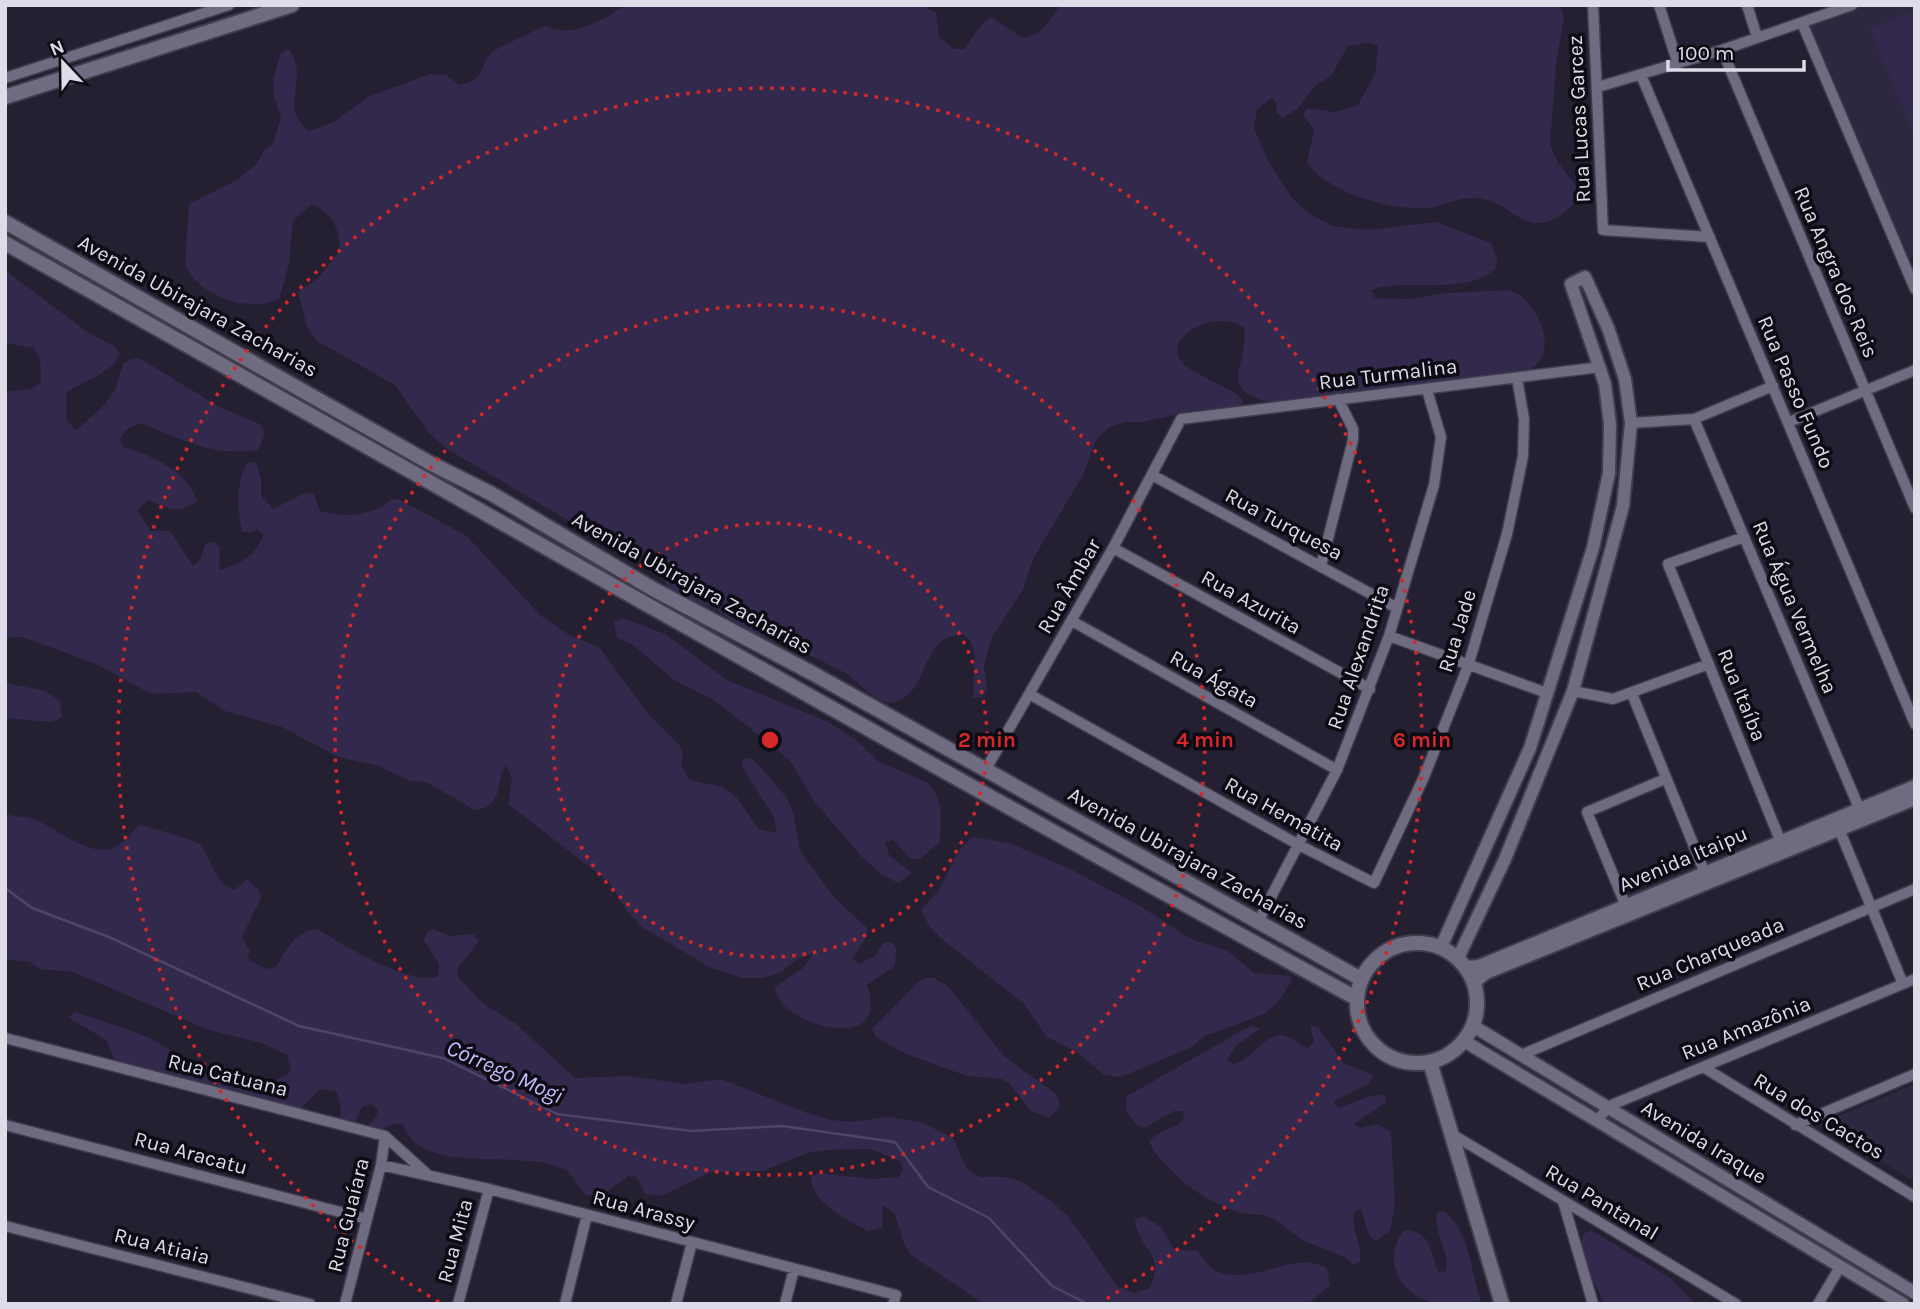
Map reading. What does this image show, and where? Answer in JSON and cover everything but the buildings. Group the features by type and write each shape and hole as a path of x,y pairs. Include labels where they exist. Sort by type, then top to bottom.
{"main road":[{"path":"5,97 292,5"},
{"name":"Avenida Ubirajara Zacharias","path":"5,222 430,463 492,494 653,589 986,769 1361,979"},
{"name":"Avenida Ubirajara Zacharias","path":"5,243 488,513 621,591 1356,998"},
{"path":"1410,942 1441,947 1462,962 1474,983 1477,1004 1473,1026 1464,1041 1454,1050 1430,1062 1404,1062 1380,1051 1363,1031 1356,998 1361,979 1374,960 1394,947 1410,942"},
{"path":"1430,1062 1502,1304"}],"street":[{"path":"5,78 207,9 229,5"},
{"name":"Rua Lucas Garcez","path":"1593,5 1603,230 1710,237"},
{"path":"1659,5 1678,64"},
{"path":"1747,5 1757,37"},
{"path":"1598,87 1722,50 1852,5"},
{"path":"1802,23 1910,265 1915,289"},
{"name":"Rua Angra dos Reis","path":"1722,50 1915,508"},
{"name":"Rua Passo Fundo","path":"1642,75 1915,724"},
{"path":"1441,947 1527,755 1593,548 1609,473 1610,424 1600,367 1571,284 1585,277 1621,359 1631,424 1623,506 1573,691 1462,962"},
{"name":"Rua Turmalina","path":"1181,419 1600,367"},
{"path":"1789,422 1915,370"},
{"name":"Rua Jade","path":"1374,883 1424,777 1468,666 1507,534 1523,456 1524,419 1517,378"},
{"path":"1631,424 1695,419 1773,386"},
{"name":"Rua Alexandrita","path":"1258,922 1337,770 1389,636 1434,485 1441,437 1427,390"},
{"path":"1321,566 1353,440 1353,429 1338,399"},
{"name":"Rua Âmbar","path":"986,769 1113,548 1181,419"},
{"name":"Rua Água Vermelha","path":"1695,419 1862,815"},
{"name":"Rua Turquesa","path":"1152,475 1397,608"},
{"name":"Rua Itaíba","path":"1744,537 1668,564 1780,840"},
{"name":"Rua Azurita","path":"1113,548 1370,690"},
{"name":"Rua Ágata","path":"1072,621 1337,770"},
{"path":"1570,621 1586,623 1589,635"},
{"path":"1389,636 1547,693"},
{"path":"1573,691 1613,699 1709,664"},
{"name":"Rua Hematita","path":"1029,694 1298,845 1374,883"},
{"path":"1632,694 1706,876"},
{"path":"1527,755 1532,761 1544,763"},
{"path":"1627,909 1587,811 1665,779"},
{"name":"Avenida Itaipu","path":"1862,815 1915,786"},
{"name":"Avenida Itaipu","path":"1462,962 1479,966 1862,815 1915,799"},
{"path":"1837,825 1903,984"},
{"name":"Avenida Itaipu","path":"1706,876 1780,840 1837,825"},
{"name":"Rua Charqueada","path":"1521,1055 1915,889"},
{"name":"Avenida Itaipu","path":"1474,983 1486,973 1627,909"},
{"name":"Rua Amazônia","path":"1598,1120 1609,1106 1915,979"},
{"name":"Avenida Iraque","path":"1473,1026 1915,1293"},
{"name":"Rua Catuana","path":"5,1038 385,1136 427,1174"},
{"name":"Avenida Iraque","path":"1464,1041 1903,1304"},
{"name":"Rua dos Cactos","path":"1703,1067 1915,1197"},
{"path":"1795,1125 1915,1074"},
{"name":"Rua Aracatu","path":"5,1125 367,1219"},
{"name":"Rua Pantanal","path":"1450,1132 1736,1304"},
{"name":"Rua Guaíara","path":"345,1304 382,1164 385,1136"},
{"name":"Rua Arassy","path":"382,1164 692,1242 895,1299"},
{"name":"Rua Mita","path":"458,1304 489,1189"},
{"path":"1563,1201 1593,1304"},
{"path":"565,1304 587,1215"},
{"name":"Rua Atiaia","path":"5,1226 310,1304"},
{"path":"676,1304 692,1242"},
{"path":"1818,1304 1840,1267"},
{"path":"785,1304 794,1269"}],"shaded area":[{"path":"625,5 923,5 936,13 939,37 954,49 964,49 991,17 1023,38 1041,30 1061,5 1560,5 1564,17 1556,64 1550,144 1557,161 1579,190 1573,204 1549,221 1529,221 1491,201 1479,198 1466,198 1427,208 1396,207 1343,190 1316,172 1307,162 1314,130 1303,115 1307,108 1334,112 1358,105 1375,74 1378,46 1368,43 1348,46 1331,76 1315,86 1298,108 1283,118 1276,113 1277,104 1272,98 1257,109 1254,128 1268,161 1292,198 1307,212 1332,226 1367,230 1436,222 1491,243 1497,259 1496,268 1484,277 1453,284 1402,285 1371,290 1375,298 1408,299 1448,293 1509,290 1520,296 1538,318 1545,344 1542,356 1535,366 1522,372 1274,403 1256,398 1245,392 1239,384 1244,328 1221,321 1196,327 1179,342 1177,351 1181,361 1238,395 1243,401 1239,409 1222,412 1202,409 1142,422 1125,422 1108,428 1096,440 1083,475 1034,557 1022,591 991,639 984,666 987,690 982,697 973,698 975,656 970,640 964,635 950,637 939,643 908,695 897,701 883,701 843,672 757,634 714,609 679,595 668,586 646,555 588,532 447,449 429,433 395,385 317,341 307,327 298,292 318,278 340,251 334,222 319,208 312,204 293,221 289,264 279,299 253,304 226,299 201,285 185,264 189,204 237,180 257,164 264,150 273,144 281,118 274,97 273,79 281,53 289,49 295,60 295,112 309,131 332,123 368,97 430,74 446,75 459,85 468,83 478,77 492,52 509,43 546,26 565,31 587,26"},
{"path":"1852,5 1915,5 1915,257 1906,260 1802,23"},
{"path":"1911,11 1915,19 1915,137 1870,29"},
{"path":"5,270 89,333 114,346 120,354 104,372 67,393 66,419 76,431 104,405 115,390 123,364 130,359 139,358 218,406 262,425 265,434 258,450 241,452 197,445 140,423 126,430 120,439 123,447 156,460 177,473 192,490 197,501 185,508 167,508 149,500 137,510 151,531 170,531 193,566 200,560 205,544 214,542 220,547 219,570 247,558 258,547 263,534 257,530 250,533 242,531 240,523 239,488 247,463 256,462 261,478 261,496 273,509 305,493 314,494 320,511 348,515 377,509 392,499 400,500 467,536 540,615 568,634 600,648 648,714 680,746 683,756 681,765 690,780 723,787 737,798 759,829 777,833 774,817 742,767 743,758 758,764 787,798 794,815 800,850 833,896 867,928 867,936 853,958 858,964 874,957 884,943 892,942 896,949 895,966 867,985 871,1008 864,1021 850,1028 831,1028 793,1013 780,1001 775,987 803,968 813,954 799,958 780,973 761,978 742,978 711,968 642,927 627,911 609,882 508,804 512,779 506,765 495,799 484,808 475,810 428,783 408,780 379,766 338,757 282,727 225,711 196,692 151,694 98,665 22,637 5,638 5,392 31,389 41,382 40,358 33,348 5,343"},
{"path":"623,618 665,634 727,680 826,721 854,738 878,761 928,783 935,792 941,809 940,842 920,859 911,859 893,840 885,842 889,855 912,873 899,883 883,876 861,856 814,801 791,762 712,699 674,680 632,644 617,638 614,622"},
{"path":"5,683 46,691 60,701 62,717 52,722 5,718"},
{"path":"5,814 34,819 82,845 101,850 119,845 140,825 198,843 217,876 227,886 235,890 247,879 259,890 261,898 242,937 250,952 247,954 250,961 267,969 276,967 297,937 317,929 394,970 426,978 438,976 439,964 424,940 427,932 434,929 449,936 473,934 479,941 457,969 458,977 484,1004 516,1024 575,1078 628,1076 686,1084 721,1079 832,1120 853,1122 887,1117 921,1122 953,1138 966,1167 973,1174 1020,1181 1052,1202 1068,1216 1117,1286 1134,1293 1150,1288 1154,1275 1153,1258 1137,1230 1135,1219 1143,1216 1161,1227 1174,1249 1197,1251 1216,1271 1244,1275 1287,1265 1314,1263 1327,1268 1330,1285 1308,1304 984,1304 910,1254 902,1239 895,1214 882,1205 883,1227 868,1231 832,1210 817,1195 811,1178 817,1173 872,1179 899,1177 903,1169 900,1161 871,1149 807,1153 763,1171 711,1172 661,1196 645,1194 637,1177 628,1176 606,1192 587,1196 570,1173 562,1168 545,1163 446,1155 428,1150 414,1142 402,1124 392,1124 379,1131 366,1127 376,1117 378,1109 371,1104 362,1107 354,1124 340,1123 341,1107 336,1091 320,1089 300,1109 260,1098 244,1098 116,1063 106,1040 68,1017 75,1012 138,1033 198,1068 219,1076 259,1081 283,1077 291,1071 287,1055 262,1043 209,1030 73,972 39,969 30,962 5,959"},
{"path":"973,837 1009,843 1070,869 1140,906 1193,940 1228,951 1254,973 1290,976 1292,981 1277,1003 1264,1014 1205,1036 1191,1047 1128,1074 1120,1077 1104,1075 1077,1052 1047,1037 1024,1004 942,939 930,927 921,911 939,889 961,849"},
{"path":"934,978 949,987 1004,1056 1055,1093 1059,1107 1055,1113 1048,1118 1031,1111 1009,1083 1002,1079 967,1076 906,1054 876,1037 872,1029 918,982"},
{"path":"1252,1025 1260,1029 1237,1045 1227,1059 1233,1064 1247,1058 1264,1042 1276,1036 1286,1036 1308,1048 1314,1041 1310,1025 1318,1027 1343,1063 1373,1075 1370,1083 1334,1101 1338,1108 1370,1096 1386,1095 1385,1103 1354,1124 1361,1128 1377,1124 1391,1132 1395,1206 1390,1231 1375,1241 1369,1235 1361,1209 1354,1212 1360,1261 1354,1265 1338,1254 1302,1240 1272,1218 1235,1211 1210,1200 1186,1184 1165,1164 1149,1142 1184,1119 1183,1111 1174,1111 1144,1128 1137,1125 1126,1112 1127,1096"},
{"path":"1915,1084 1915,1182 1819,1124"},
{"path":"1437,1212 1445,1212 1460,1232 1482,1304 1448,1305 1424,1300 1404,1286 1398,1276 1394,1254 1404,1230 1420,1234 1429,1244 1439,1273 1446,1271 1446,1256 1437,1227"},
{"path":"1591,1230 1669,1277 1696,1304 1604,1304 1588,1270 1583,1252 1583,1234"}],"waterway":[{"name":"Córrego Mogi","path":"5,888 32,908 109,937 299,1026 443,1058 557,1114 691,1131 782,1126 895,1142 928,1187 989,1218 1052,1286 1088,1304"}]}
